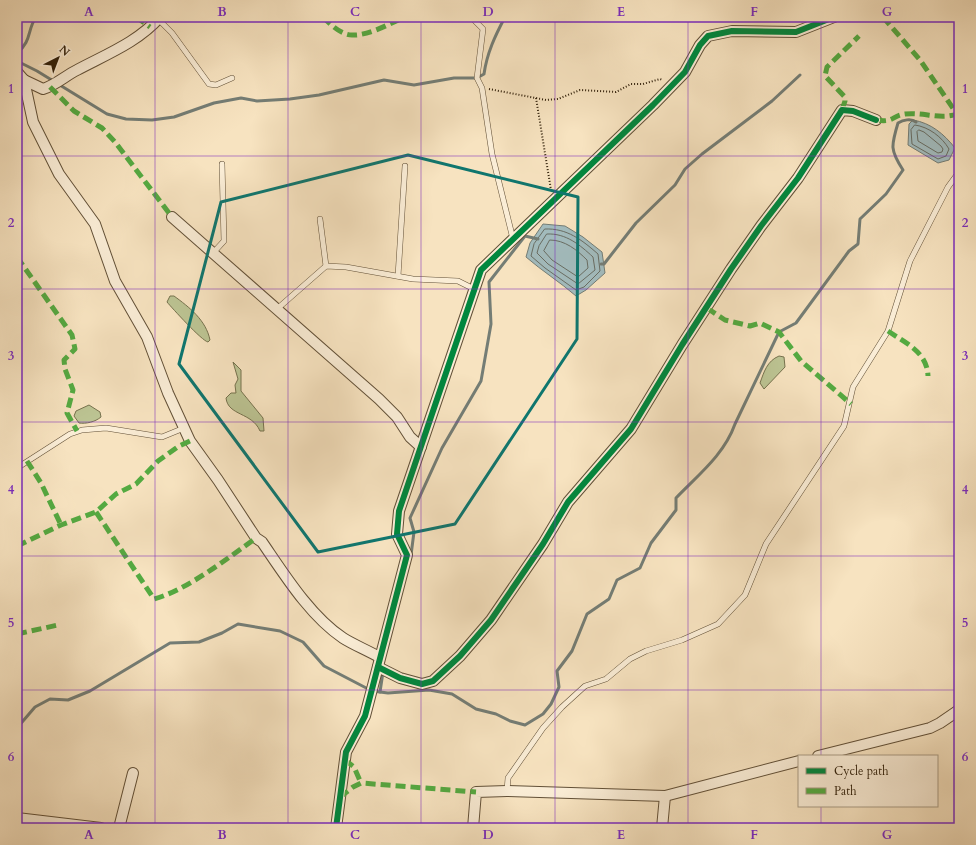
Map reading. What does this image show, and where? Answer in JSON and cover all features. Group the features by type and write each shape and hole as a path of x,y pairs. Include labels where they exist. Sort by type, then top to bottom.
{"street":[{"path":"336,828 346,752 365,716 378,667 379,657 407,554 397,534 399,511 481,270 601,158 685,72 700,45 708,36 732,31 796,32 834,17"},
{"path":"17,72 24,80 43,89 50,87 75,71 138,38 159,18"},
{"path":"24,80 33,122 59,174 95,224 115,281 147,338 190,441 218,480 256,538 262,542 290,582 322,620 344,638 379,657"},
{"path":"378,667 400,678 422,684 433,681 460,656 506,601 568,502 631,429 682,345 731,269 761,226 798,178 842,110 853,111 876,120"},
{"path":"172,217 379,399 397,417 410,437 421,447"},
{"path":"822,755 930,728 959,710"},
{"path":"473,828 476,792 507,791 665,796 798,761"},
{"path":"119,828 133,773"},
{"path":"662,828 665,796"},
{"path":"17,818 101,828"}],"lane":[{"path":"471,17 483,28 477,78 482,88 492,154 513,239"},
{"path":"159,18 172,33 209,84 216,85 232,78"},
{"path":"213,253 224,241 222,164"},
{"path":"398,276 405,166"},
{"path":"507,791 508,778 543,728 585,686 606,679 630,659 646,651 682,640 718,624 746,595 766,544 844,426 854,387 888,331 910,260 948,187 959,172"},
{"path":"320,219 326,266"},
{"path":"277,309 326,266 346,267 398,276 458,281 474,288"},
{"path":"17,468 70,434 82,430 106,428 162,437 184,428"}],"path":[{"path":"482,88 546,100 558,99 580,90 616,92 631,84 643,84 660,79 673,84"},
{"path":"536,98 552,195 555,200"}],"highlighted area":[{"path":"408,155 578,197 577,339 455,524 318,552 179,364 221,202"}],"green space":[{"path":"170,296 174,296 201,320 208,333 210,340 208,342 167,302"},
{"path":"779,356 784,357 785,367 764,389 760,383 765,371 769,364"},
{"path":"233,362 241,370 241,391 263,418 264,431 260,431 252,420 231,408 228,404 226,398 231,393 236,393 235,385 238,379"},
{"path":"89,405 100,412 101,417 90,422 79,423 74,416 76,411"}],"water":[{"path":"913,120 920,121 931,126 951,143 955,148 949,160 938,163 908,145 909,124"},
{"path":"543,224 565,226 583,237 602,252 605,273 586,290 576,296 526,257 530,243"}],"waterway":[{"path":"17,53 25,44 31,26 36,17"},
{"path":"17,61 37,71 107,114 126,119 152,120 174,117 214,103 241,98 257,101 290,99 319,95 384,80 414,85 454,78 477,78 484,74 492,45 505,17"},
{"path":"601,264 604,264 636,223 675,185 685,169 702,154 772,101 800,75"},
{"path":"17,728 35,707 50,699 68,700 90,691 170,643 199,642 222,633 238,624 280,631 303,642 324,666 372,691 388,693 429,690 452,694 476,709 496,714 510,721 525,725 543,714 551,704 559,687 557,671 572,651 587,614 609,599 617,580 640,568 651,543 676,510 676,498 710,464 724,445 779,332 796,323 849,251 858,244 860,219 886,194 903,170 893,148 898,123 907,120 916,122"},
{"path":"411,555 414,532 410,518 442,448 481,381 491,324 489,282 525,236 538,239"},
{"path":"380,692 383,672"}],"marked path":[{"path":"136,17 150,27"},
{"path":"323,17 332,26 348,35 358,35 372,31 405,17"},
{"path":"883,17 920,60 959,117"},
{"path":"842,110 845,97 825,76 827,67 859,36"},
{"path":"50,87 74,111 102,128 115,142 172,217"},
{"path":"876,120 886,121 905,114 938,116 951,116 957,114"},
{"path":"17,257 72,335 75,349 64,360 65,369 73,390 67,413 77,431"},
{"path":"707,308 725,320 750,326 760,323 779,332 801,361 851,404"},
{"path":"888,331 915,349 924,361 928,376"},
{"path":"17,546 61,525 96,512 116,494 136,484 158,461 179,446 190,441"},
{"path":"27,461 41,483 61,525"},
{"path":"96,512 154,599 167,595 193,581 256,538"},
{"path":"17,634 58,625"},
{"path":"345,760 354,767 361,783"},
{"path":"340,797 361,783 476,792"}],"cycle path":[{"path":"336,828 346,752 365,716 407,555 397,534 399,511 481,270 653,105 685,72 700,45 708,36 732,31 796,32 834,17"},
{"path":"378,667 400,678 422,684 433,681 460,656 491,620 543,544 568,502 631,429 682,345 731,269 761,226 798,178 842,110 853,111 876,120"}]}
